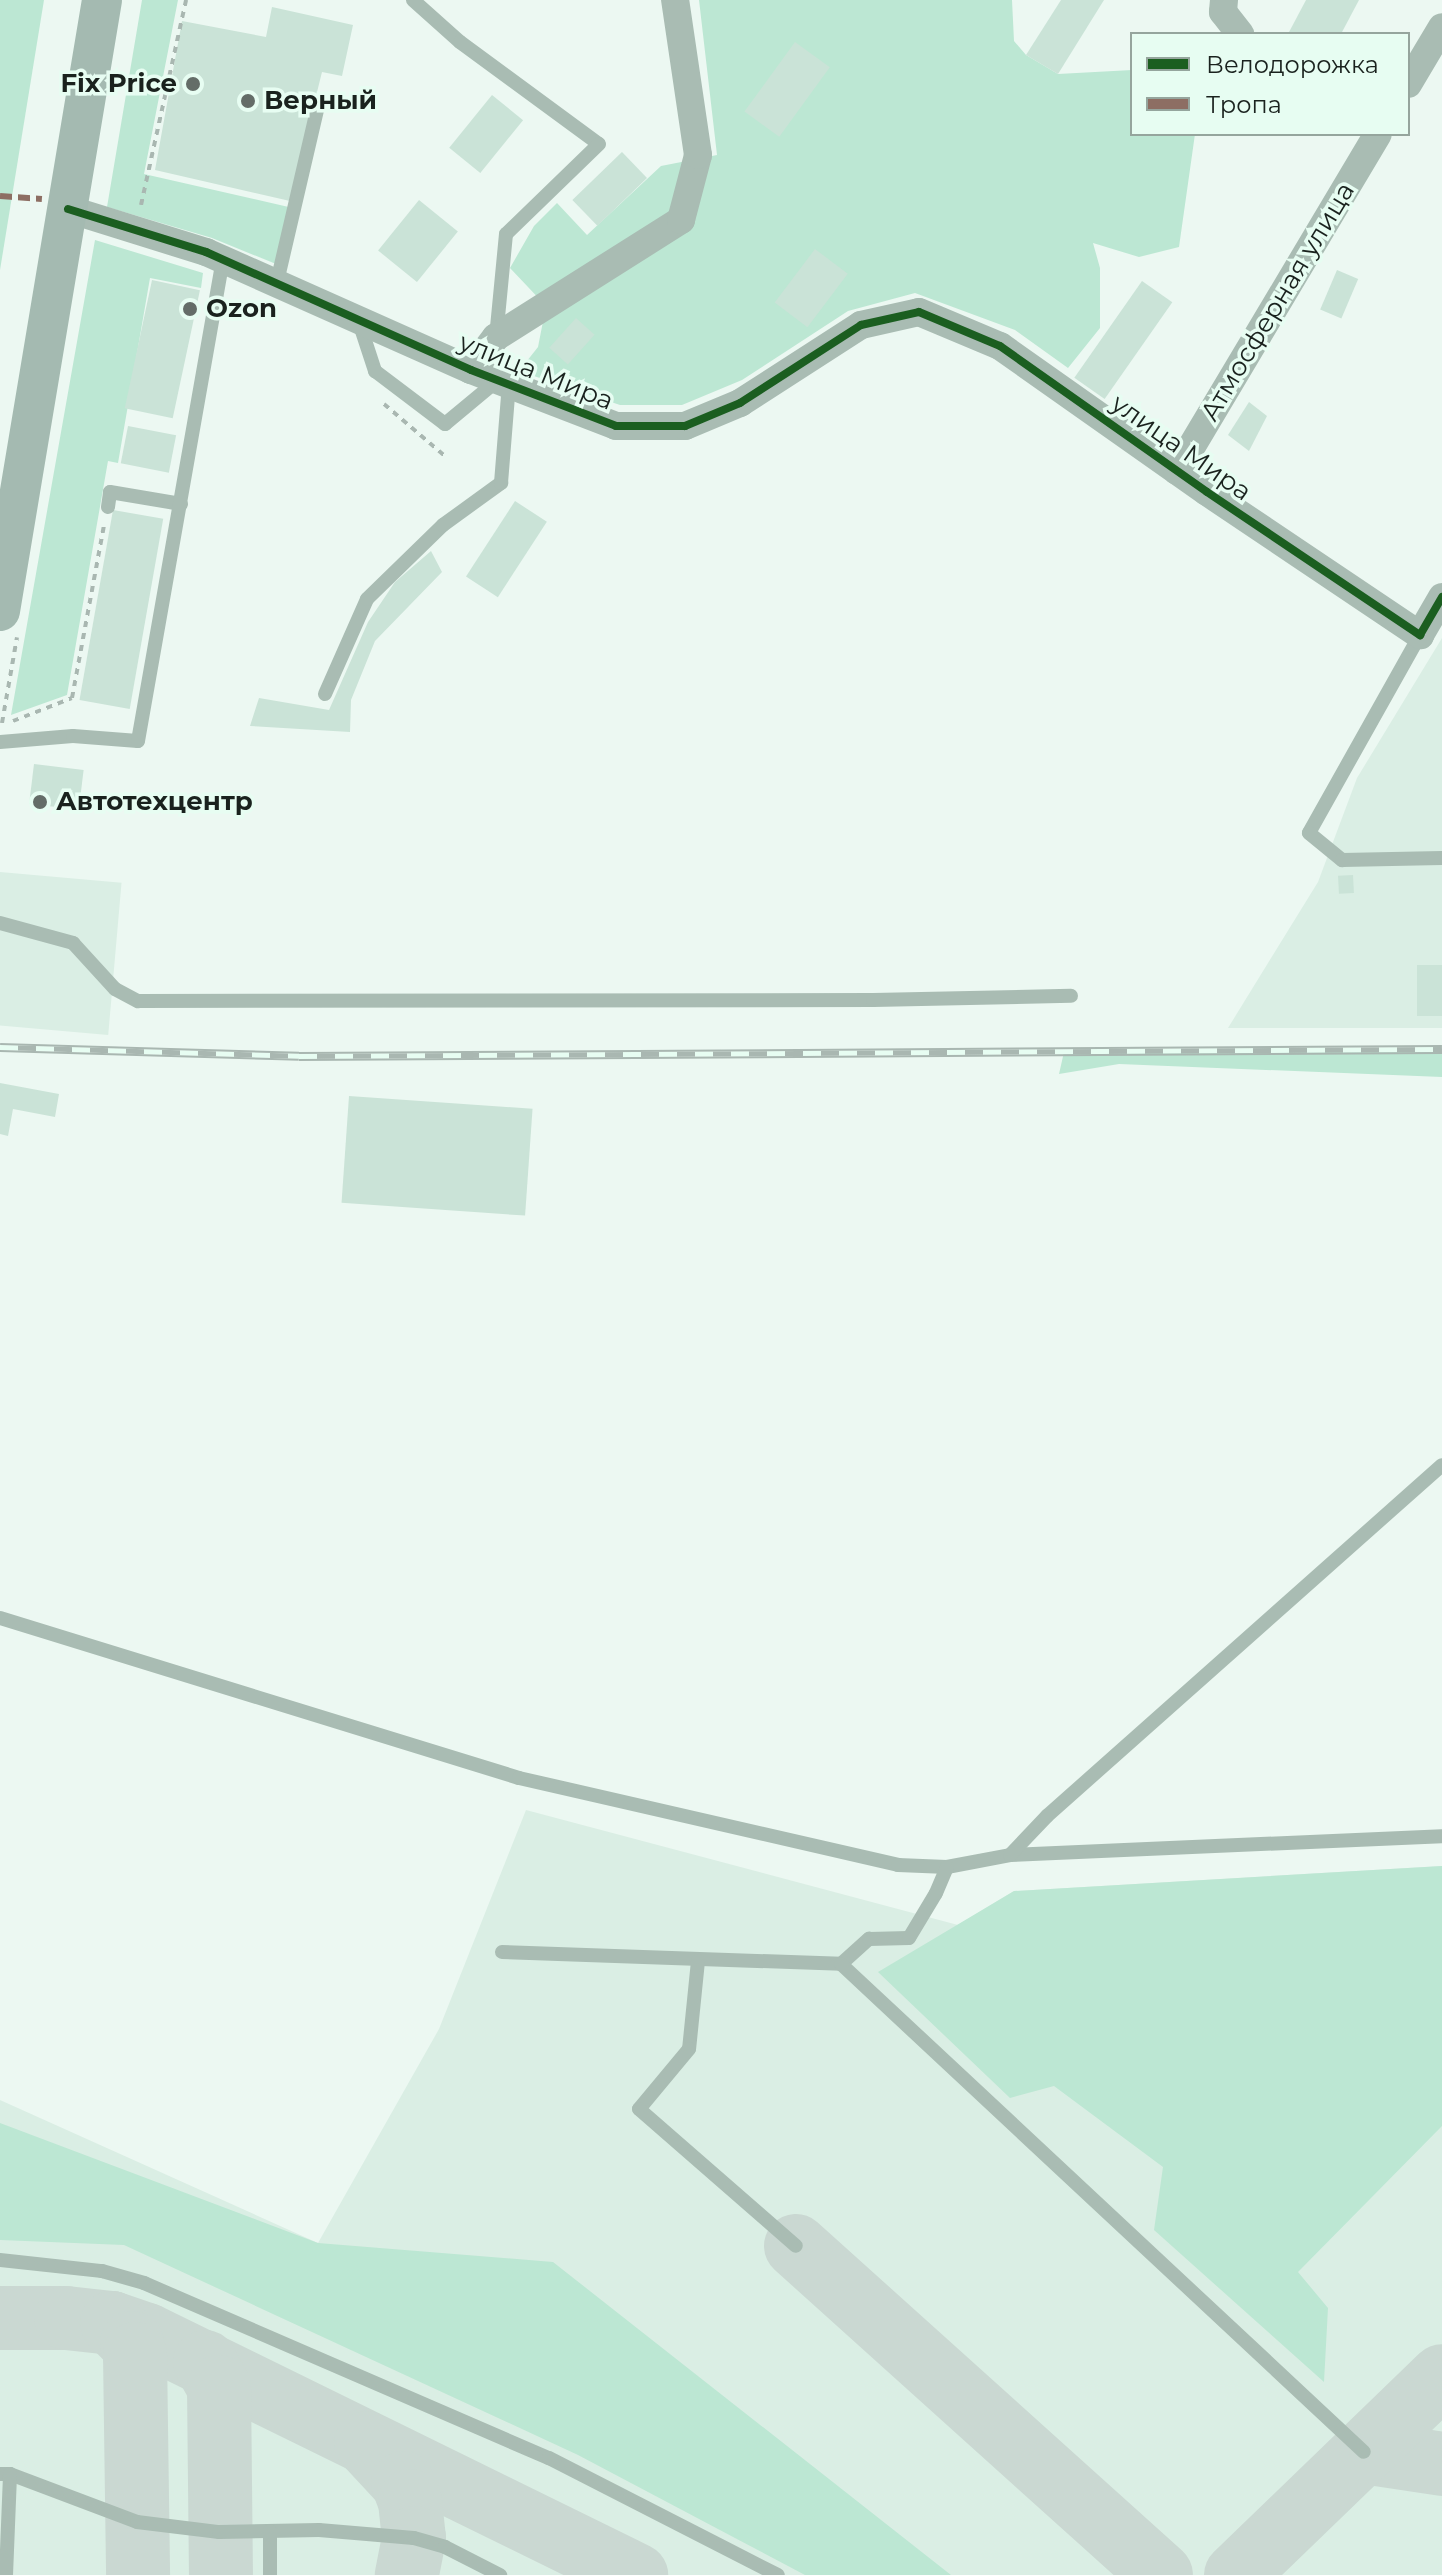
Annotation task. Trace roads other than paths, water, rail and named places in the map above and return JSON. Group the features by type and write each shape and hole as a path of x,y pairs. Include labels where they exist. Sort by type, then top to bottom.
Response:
{"main road":[{"path":"0,611 102,0"}],"street":[{"path":"471,370 496,337 681,220 698,155 675,0"},
{"path":"1224,0 1223,12 1238,32"},
{"path":"1410,81 1442,27"},
{"name":"Атмосферная улица","path":"1177,471 1377,136"},
{"name":"улица Мира","path":"68,209 223,259 471,370 616,426 685,426 740,403 861,325 919,312 1000,346 1177,471 1420,635"},
{"path":"1420,635 1442,597"}],"lane":[{"path":"413,0 460,42 599,144 506,234 496,337"},
{"path":"277,282 319,101"},
{"path":"0,742 73,736 138,741 223,259"},
{"path":"357,318 375,371 445,424 504,382"},
{"path":"325,694 367,599 443,525 501,483 504,382"},
{"path":"108,507 110,492 181,504"},
{"path":"1420,635 1309,833 1342,860 1442,858"},
{"path":"0,923 73,943 115,989 138,1001 873,1000 1071,996"},
{"path":"1010,1855 1047,1816 1442,1465"},
{"path":"0,1618 519,1778 898,1865 947,1867 1010,1855 1442,1836"},
{"path":"841,1964 869,1939 909,1938 936,1893 947,1867"},
{"path":"502,1952 841,1964 1364,2452"},
{"path":"698,1961 689,2049 639,2109 796,2246"},
{"path":"0,2260 102,2271 144,2283 549,2458 778,2575"},
{"path":"6,2575 5,2474 137,2522 219,2532 319,2530 414,2538 445,2547 500,2575"},
{"path":"270,2531 270,2575"}],"railway":[{"path":"0,1047 299,1056 1442,1049"}],"place":[{"name":"Fix Price","path":"193,84"},
{"name":"Верный","path":"248,101"},
{"name":"Ozon","path":"190,309"},
{"name":"Автотехцентр","path":"40,802"}]}
